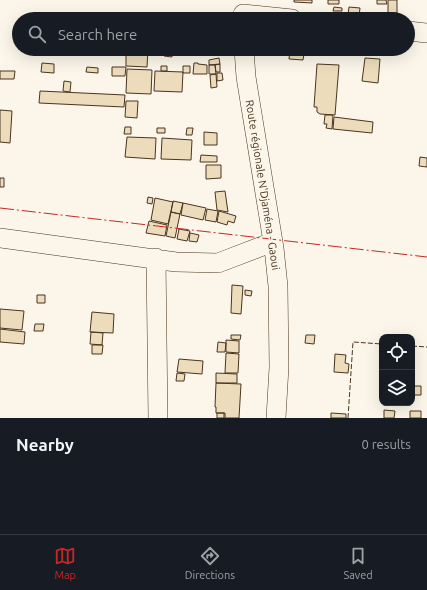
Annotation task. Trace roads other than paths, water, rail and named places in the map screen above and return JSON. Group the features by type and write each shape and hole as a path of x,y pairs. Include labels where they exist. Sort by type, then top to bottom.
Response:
{"street":[{"path":"415,31 427,32"},
{"name":"Route régionale N'Djaména - Gaoui","path":"244,56 246,77 274,245 278,286 279,367 276,418"},
{"path":"0,238 156,258 176,262 218,263 274,245"},
{"path":"156,258 158,418"}]}
